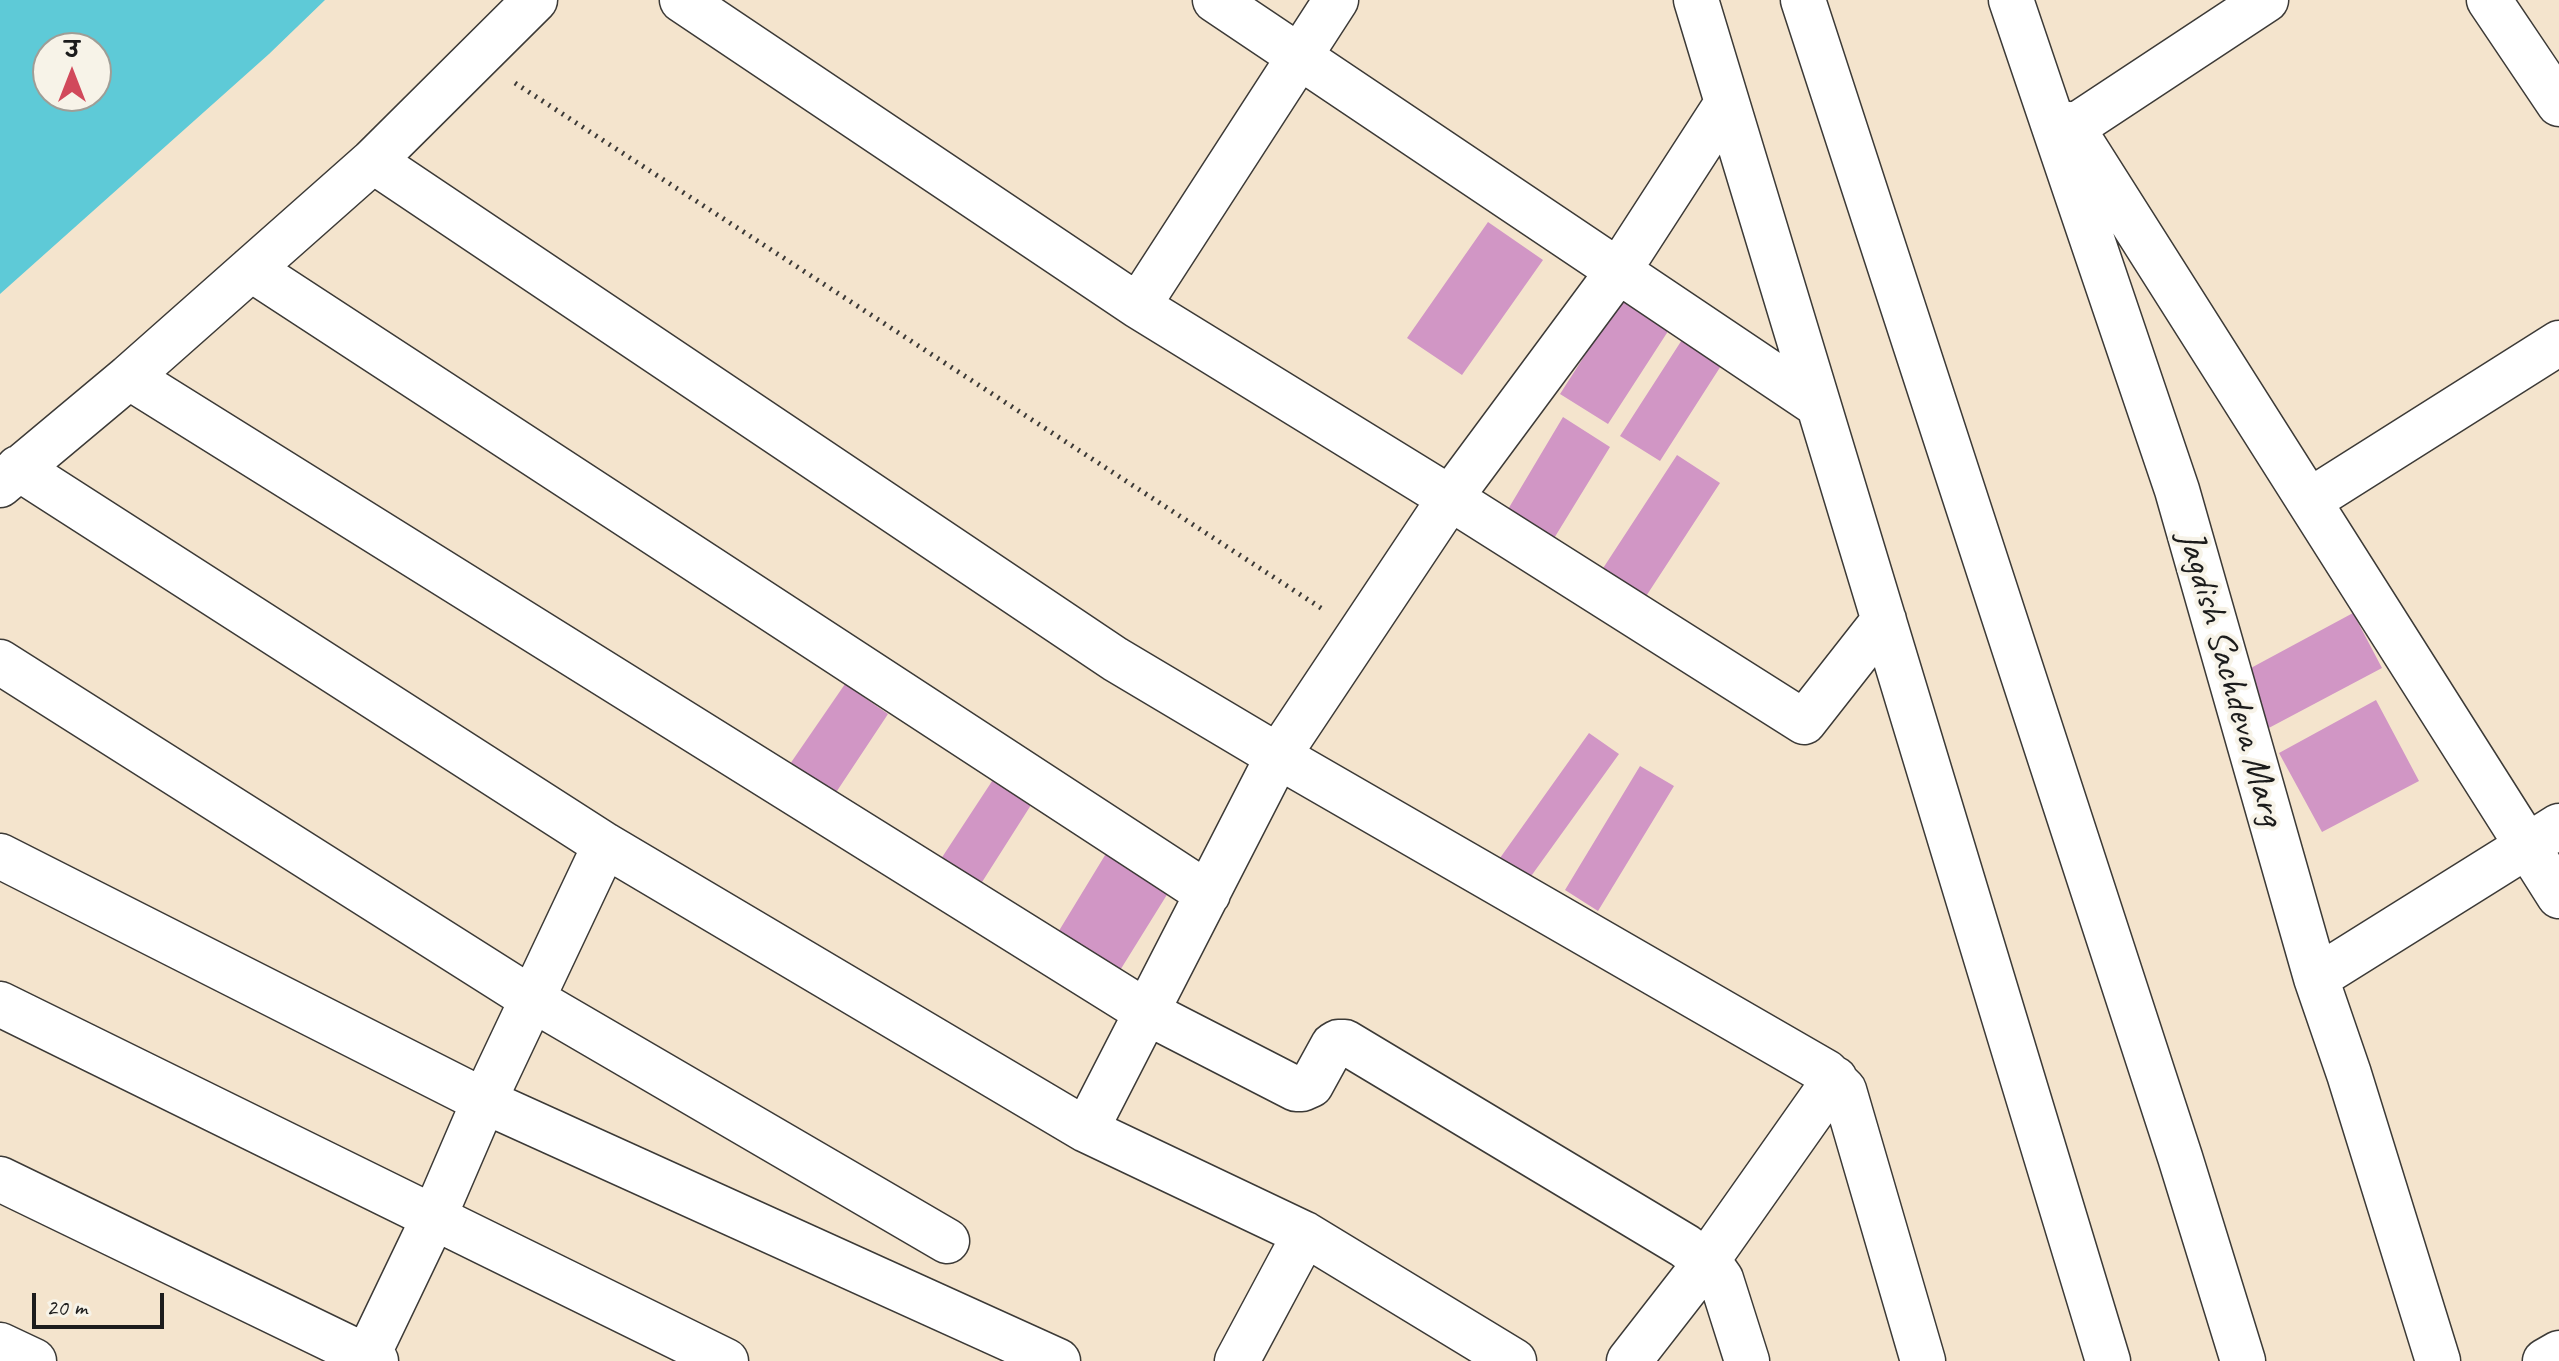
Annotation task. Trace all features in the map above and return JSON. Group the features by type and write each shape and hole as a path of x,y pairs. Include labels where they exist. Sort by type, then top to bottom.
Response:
{"street":[{"path":"535,0 373,161 129,377 9,477 605,845 1086,1130 1305,1234 1514,1361"},
{"path":"682,0 1138,306 1450,498 1804,722 1884,620"},
{"path":"1215,0 1818,405"},
{"path":"1138,306 1336,0"},
{"path":"1696,0 2108,1361"},
{"path":"1803,0 2180,1157 2243,1361"},
{"name":"Jagdish Sachdeva Marg","path":"2011,0 2177,490 2316,978 2438,1361"},
{"path":"2072,128 2266,0"},
{"path":"2489,0 2559,104"},
{"path":"2030,62 2309,501 2543,836 2559,896"},
{"path":"1086,1130 1278,756 1450,498 1619,270 1727,103"},
{"path":"373,161 1115,659 1835,1079 1844,1090 1923,1361"},
{"path":"251,269 1208,894"},
{"path":"2309,501 2559,343"},
{"path":"129,377 1148,1013 1296,1089 1311,1085 1333,1045 1345,1042 1685,1246 1721,1279 1747,1361"},
{"path":"0,662 532,999 947,1241"},
{"path":"2316,978 2543,836"},
{"path":"0,1179 369,1360 484,1101 605,845"},
{"path":"0,856 484,1101 1058,1361"},
{"path":"0,1004 726,1361"},
{"path":"1629,1361 1706,1262 1835,1079"},
{"path":"1237,1361 1305,1234"},
{"path":"0,1345 34,1361"},
{"path":"2545,1361 2559,1353"}],"path":[{"path":"477,58 1360,633"}],"water":[{"path":"0,0 325,0 269,54 0,294"}],"building":[{"path":"1488,222 1543,260 1462,375 1407,338"},
{"path":"1626,291 1674,322 1608,424 1560,394"},
{"path":"1687,332 1726,358 1660,461 1620,436"},
{"path":"1563,417 1610,447 1553,540 1507,511"},
{"path":"1677,455 1720,483 1639,607 1596,579"},
{"path":"2353,613 2382,668 2265,730 2236,676"},
{"path":"845,684 888,714 835,794 790,764"},
{"path":"2376,700 2419,781 2322,832 2279,753"},
{"path":"1589,733 1619,754 1529,879 1500,858"},
{"path":"1640,766 1674,786 1598,911 1565,890"},
{"path":"1000,769 1038,794 977,890 937,865"},
{"path":"1110,847 1173,885 1119,972 1057,934"}]}
